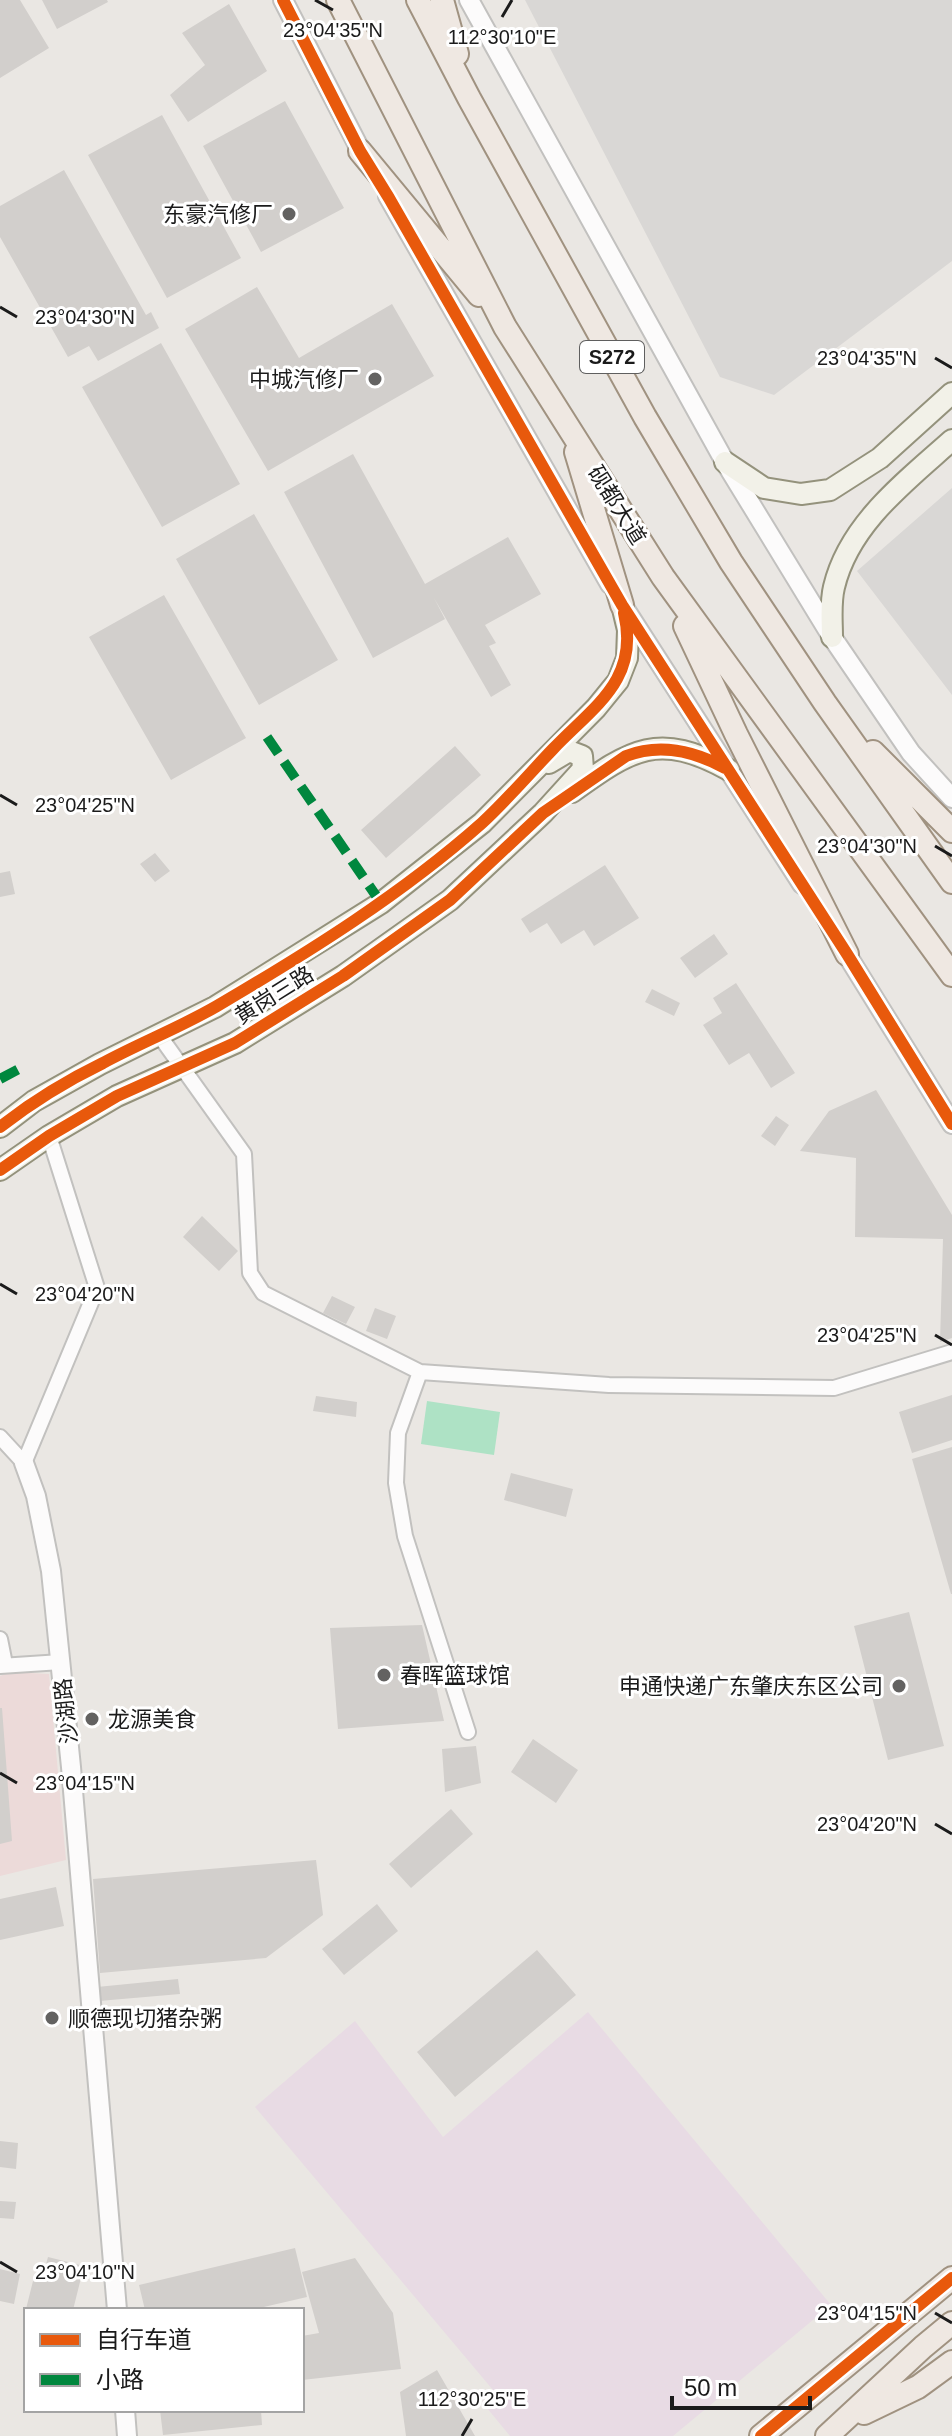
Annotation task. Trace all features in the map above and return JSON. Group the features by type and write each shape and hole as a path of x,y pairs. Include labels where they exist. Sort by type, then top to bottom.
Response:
{"main road":[{"name":"砚都大道","path":"338,0 505,327 663,577 952,975"},
{"name":"S272","path":"418,0 645,417 731,562 825,703 952,882"},
{"path":"442,0 469,98"},
{"path":"360,151 505,327"},
{"path":"725,462 764,488 801,494 830,490 864,471 952,393"},
{"path":"528,775 596,708 618,681 627,658 628,630 622,605 567,424"},
{"path":"832,637 832,591 843,556 858,533 900,487 952,440"},
{"path":"880,458 882,479 900,487"},
{"path":"663,577 736,734 847,954"},
{"path":"825,703 952,831"},
{"path":"543,813 606,768 641,750 686,752 707,758 729,770"},
{"path":"528,775 569,751 582,756 583,769 543,813"},
{"name":"黄岗三路","path":"0,1127 34,1101 215,1007 381,903 482,823 528,775"},
{"name":"黄岗三路","path":"0,1170 49,1136 117,1096 235,1043 343,976 450,900 543,813"},
{"path":"761,2436 952,2278"},
{"path":"836,2429 952,2323"},
{"path":"836,2429 918,2387 952,2362"}],"street":[{"path":"283,0 360,151 622,605 847,954 952,1124"},
{"path":"469,0 725,462 832,637 911,753 952,798"},
{"path":"159,1035 244,1154 250,1273 263,1293 420,1372 609,1385 834,1388 952,1352"},
{"path":"0,1437 24,1463 97,1288 49,1136"},
{"path":"420,1372 398,1433 396,1483 405,1536 468,1732"},
{"name":"沙湖路","path":"24,1463 36,1496 51,1571 61,1662 117,2308"},
{"path":"0,1639 3,1665 61,1662"},
{"path":"125,2412 127,2436"}],"shaded area":[{"path":"525,0 952,0 952,261 774,395 720,377"},
{"path":"952,488 952,695 857,571"},
{"path":"10,1672 49,1674 66,1860 0,1876 0,1676"},
{"path":"588,2012 831,2305 673,2436 510,2436 482,2402 493,2390 255,2107 355,2021 443,2137"}],"green space":[{"path":"427,1401 500,1412 494,1455 421,1444"}],"building":[{"path":"0,0 20,0 49,48 0,78"},
{"path":"42,0 107,0 108,2 57,29"},
{"path":"229,4 267,71 188,122 170,95 205,65 182,33"},
{"path":"285,101 344,208 261,252 203,146"},
{"path":"162,115 241,258 167,298 88,155"},
{"path":"64,170 146,315 151,312 159,328 98,361 89,346 68,357 0,237 0,206"},
{"path":"257,287 299,358 392,304 434,376 268,471 185,329"},
{"path":"161,343 240,484 162,527 82,387"},
{"path":"353,454 425,584 508,537 541,594 485,625 496,643 489,646 511,685 491,697 434,598 445,619 373,658 284,492"},
{"path":"254,514 338,660 259,705 176,559"},
{"path":"164,595 246,738 171,780 89,637"},
{"path":"455,746 481,775 386,858 361,830"},
{"path":"155,853 170,871 155,882 140,864"},
{"path":"605,865 639,918 594,946 584,930 561,944 547,923 530,933 521,919"},
{"path":"10,871 15,894 0,897 0,873"},
{"path":"714,934 728,954 695,978 680,958"},
{"path":"736,983 795,1073 771,1088 749,1053 729,1065 703,1025 722,1013 713,998"},
{"path":"652,989 680,1003 674,1016 645,1002"},
{"path":"876,1090 952,1215 952,1338 940,1342 943,1239 855,1237 856,1158 800,1151 829,1111"},
{"path":"776,1116 789,1125 775,1146 761,1136"},
{"path":"202,1216 238,1251 219,1271 183,1237"},
{"path":"332,1296 355,1307 346,1324 323,1313"},
{"path":"375,1308 396,1316 387,1339 366,1331"},
{"path":"952,1395 952,1440 912,1453 899,1412"},
{"path":"316,1396 357,1402 356,1417 313,1411"},
{"path":"952,1447 952,1594 951,1594 912,1459"},
{"path":"511,1473 573,1489 566,1517 504,1500"},
{"name":"申通快递广东肇庆东区公司","path":"909,1612 944,1746 888,1760 854,1626"},
{"name":"春晖篮球馆","path":"422,1625 444,1721 338,1729 330,1628"},
{"path":"0,1708 12,1841 0,1844"},
{"path":"533,1739 578,1770 556,1803 511,1772"},
{"path":"476,1746 481,1783 445,1792 442,1749"},
{"path":"451,1809 473,1834 411,1888 389,1864"},
{"path":"316,1860 323,1915 266,1958 100,1973 93,1879"},
{"path":"56,1887 64,1926 0,1940 0,1899"},
{"path":"377,1904 398,1931 344,1975 322,1949"},
{"path":"537,1950 576,1995 455,2097 417,2052"},
{"path":"178,1979 180,1994 99,2001 97,1987"},
{"path":"0,2141 18,2143 16,2169 0,2167"},
{"path":"0,2201 16,2202 14,2219 0,2218"},
{"path":"295,2248 307,2297 260,2308 145,2308 139,2285"},
{"path":"48,2257 84,2266 74,2308 26,2308 34,2277 42,2279"},
{"path":"355,2258 393,2313 401,2369 304,2380 304,2336 319,2333 302,2272"},
{"path":"0,2269 20,2274 14,2304 0,2301"},
{"path":"437,2370 475,2436 406,2436 400,2392"},
{"path":"160,2412 261,2412 262,2425 163,2435"}],"marked path":[{"path":"267,737 381,903"},
{"path":"0,1079 19,1069"}],"cycle path":[{"path":"283,0 360,151 622,605 847,954 952,1124"},
{"path":"0,1127 63,1085 203,1014 286,965 387,898 451,849 482,823 610,690 625,656 627,636 624,613"},
{"path":"0,1170 49,1136 117,1096 235,1043 343,976 450,900 543,813 626,756 651,750 677,751 725,768"},
{"path":"761,2436 952,2278"}],"place":[{"name":"东豪汽修厂","path":"289,214"},
{"name":"中城汽修厂","path":"375,379"},
{"name":"春晖篮球馆","path":"384,1675"},
{"name":"申通快递广东肇庆东区公司","path":"899,1686"},
{"name":"龙源美食","path":"92,1719"},
{"name":"顺德现切猪杂粥","path":"52,2018"}]}
